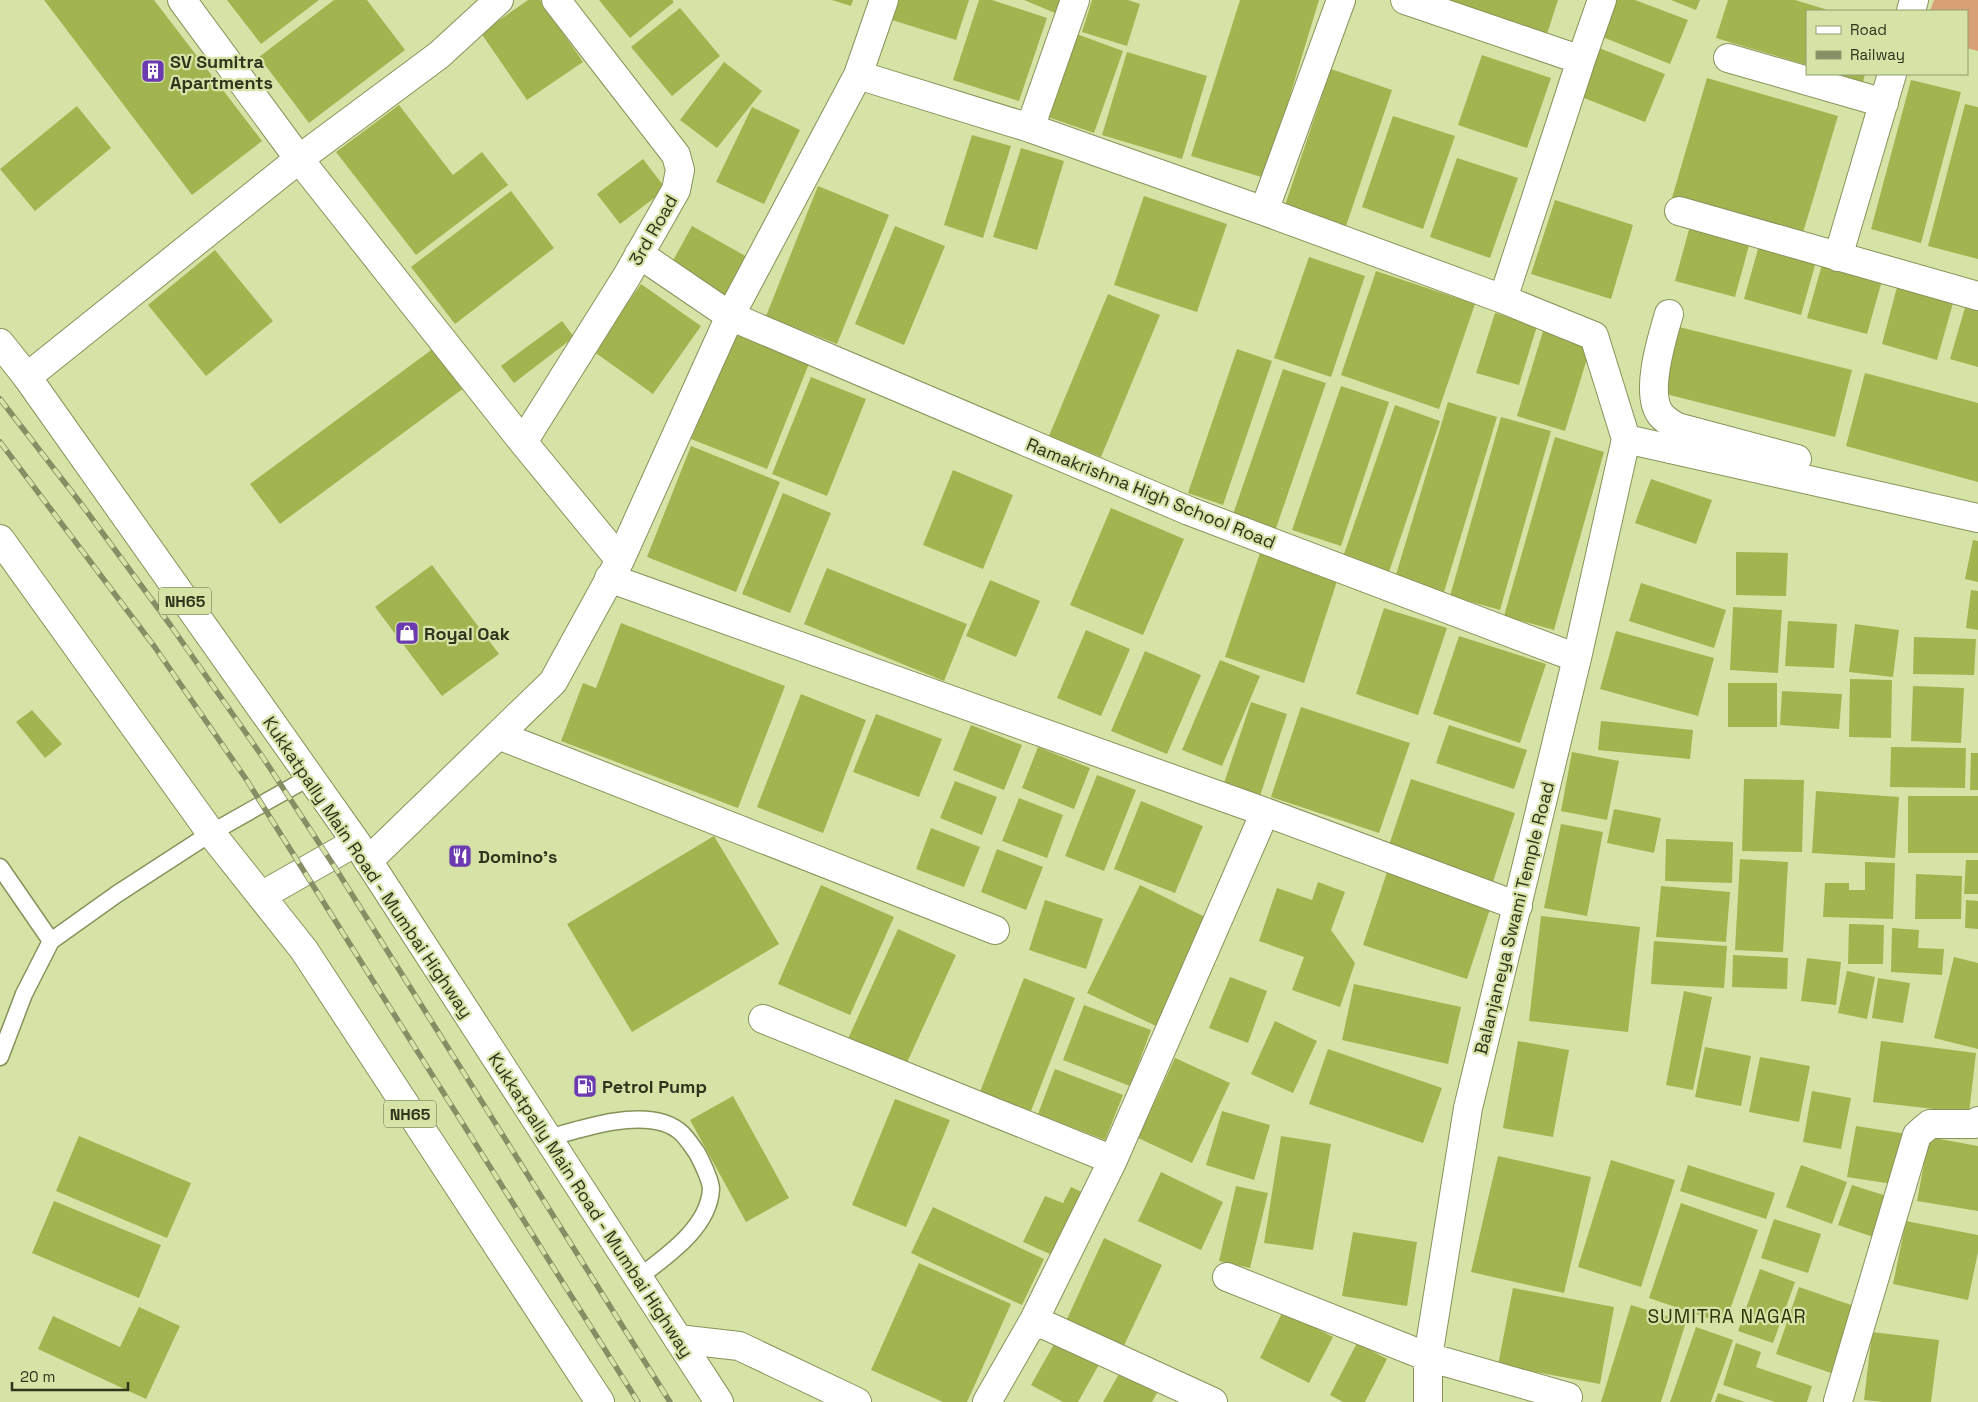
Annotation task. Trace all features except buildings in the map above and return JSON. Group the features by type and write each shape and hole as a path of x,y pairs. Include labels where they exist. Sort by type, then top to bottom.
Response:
{"main road":[{"path":"182,0 299,159 523,442 615,569 1518,906"},
{"path":"27,377 299,159 439,55 499,0"},
{"name":"3rd Road","path":"523,442 639,254 676,190 680,170 676,155 556,0"},
{"path":"261,896 362,852 498,735 553,682 615,569 730,316 858,75 884,0"},
{"path":"1030,128 1075,0"},
{"path":"1264,211 1341,0"},
{"path":"1405,0 1581,60"},
{"path":"1503,299 1602,0"},
{"path":"1728,58 1884,103"},
{"path":"858,75 1030,128 1264,211 1503,299 1594,336 1626,439 1978,518"},
{"path":"1838,257 1892,75"},
{"path":"1679,211 1978,296"},
{"name":"Ramakrishna High School Road","path":"639,254 730,316 1189,511 1577,658"},
{"path":"1669,314 1658,349 1653,393 1661,415 1677,427 1978,504"},
{"name":"Kukkatpally Main Road - Mumbai Highway","path":"0,343 27,377 362,852 719,1402"},
{"name":"Balanjaneya Swami Temple Road","path":"1428,1402 1428,1357 1468,1108 1577,658 1626,439"},
{"name":"NH65","path":"0,539 211,833 304,950 600,1402"},
{"path":"498,735 995,930"},
{"path":"987,1402 1034,1320 1113,1160 1265,812"},
{"path":"763,1019 1113,1160"},
{"path":"1839,1402 1917,1135 1930,1124 1974,1124 1978,1121"},
{"path":"1226,1277 1428,1357 1568,1397"},
{"path":"1034,1320 1213,1402"},
{"path":"678,1339 740,1346 857,1402"}],"lane":[{"path":"0,1057 24,994 51,941 117,894 211,833 310,777"},
{"path":"0,867 51,941"},
{"path":"548,1138 598,1124 630,1120 663,1123 682,1132 701,1159 711,1187 705,1212 681,1245 638,1278"}],"shaded area":[{"path":"1934,0 1978,0 1978,51 1968,48 1968,10 1930,10"}],"railway":[{"path":"0,399 82,505 171,626 264,759 336,869 670,1402"},
{"path":"0,442 154,646 246,779 638,1402"}],"place":[{"name":"SV Sumitra Apartments","path":"153,71"},
{"name":"Royal Oak","path":"407,633"},
{"name":"Domino's","path":"460,856"},
{"name":"Petrol Pump","path":"585,1086"}],"district":[{"name":"SUMITRA NAGAR","path":"1727,1316"}]}
